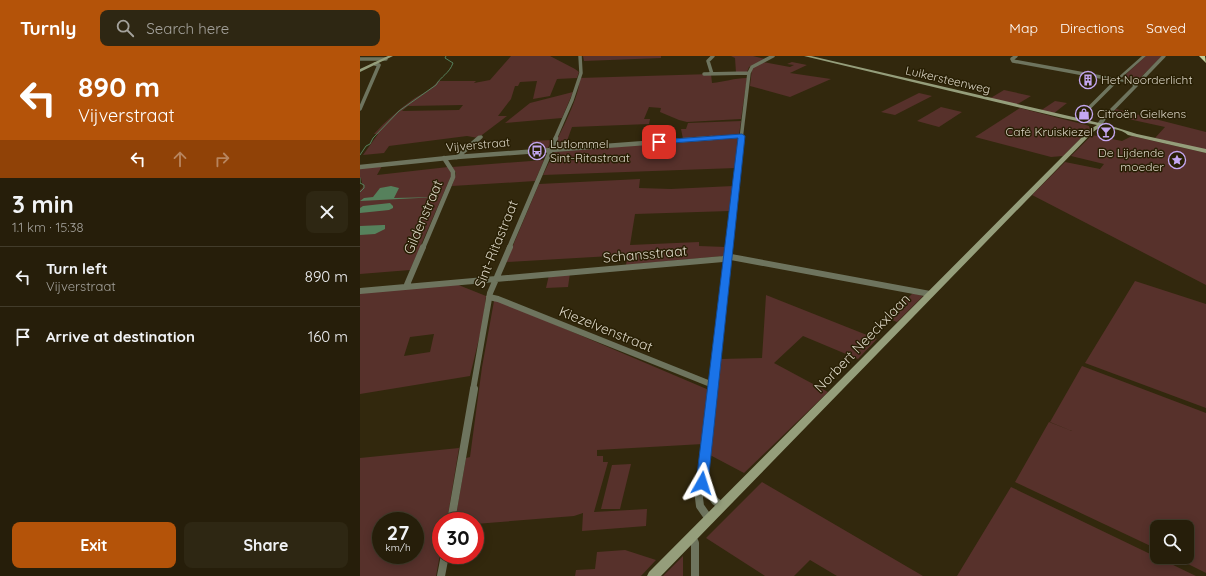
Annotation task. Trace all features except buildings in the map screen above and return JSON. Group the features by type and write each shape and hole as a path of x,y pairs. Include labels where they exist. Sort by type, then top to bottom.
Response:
{"highway":[{"path":"1202,56 1206,61"}],"main road":[{"path":"360,72 391,56"},
{"name":"Luikersteenweg","path":"806,56 1206,152"},
{"name":"Norbert Neeckxlaan","path":"653,576 1095,126"}],"street":[{"name":"Sint-Ritastraat","path":"453,512 489,297 572,100 580,75 580,56"},
{"path":"712,74 708,61 713,56"},
{"path":"709,519 700,508 698,502 702,483 749,73 752,66 773,56"},
{"path":"1015,56 1012,59 1017,62 1118,80 1133,86 1139,82 1164,56"},
{"path":"1090,107 1144,56"},
{"path":"360,59 381,57 386,59"},
{"path":"360,109 379,65 375,64"},
{"path":"704,74 749,73"},
{"name":"Norbert Neeckxlaan","path":"1095,126 1133,86"},
{"name":"Vijverstraat","path":"360,167 410,163 457,156 742,136"},
{"path":"457,156 481,138"},
{"name":"Gildenstraat","path":"406,287 453,177 453,172 444,158"},
{"name":"Schansstraat","path":"360,291 735,257 930,294"},
{"name":"Kiezelvenstraat","path":"489,297 498,299 713,385"},
{"path":"702,483 715,501 722,506"},
{"path":"692,536 695,543 695,576"},
{"path":"441,576 443,564"}],"shaded area":[{"path":"511,56 550,56 579,72 577,78 557,79 550,96 533,99 537,81 520,82 518,86 515,86 511,99 498,116 507,116 478,138 467,136 389,146 384,153 363,155 378,134 374,134 392,116 438,81 476,81 474,83 490,80","holes":["463,105 459,110 402,111 408,106"]},
{"path":"583,56 661,56 661,58 584,61"},
{"path":"731,56 753,56 765,59 749,67 747,72 736,73 735,58"},
{"path":"1146,56 1162,56 1136,82 1123,79 1125,75"},
{"path":"763,62 790,67 794,65 787,64 792,62 807,65 790,73 831,79 790,97 750,86 752,68"},
{"path":"711,74 712,83 747,78 741,119 687,122 660,112 661,108 649,107 644,119 650,119 649,124 572,127 568,138 567,148 553,148 574,102 579,84 579,78"},
{"path":"1004,90 1031,96 1016,105 989,99"},
{"path":"573,92 562,118 505,123 530,103"},
{"path":"919,93 932,96 895,115 881,112"},
{"path":"1055,101 1067,103 1053,114 1040,111"},
{"path":"941,107 962,112 939,127 917,121"},
{"path":"1020,108 1086,125 1089,126 1090,129 1063,156 1051,157 975,137"},
{"path":"1116,109 1206,132 1206,150 1155,138 1165,127 1110,115"},
{"path":"741,121 739,135 683,139 681,129 686,129 688,123"},
{"path":"1092,135 1122,141 1132,136 1206,153 1206,285 1032,195 1065,162 1100,169 1104,164 1071,156"},
{"path":"736,137 740,138 736,168 543,175 554,152"},
{"path":"553,140 547,149 530,150 532,141"},
{"path":"544,160 535,181 452,186 456,173 452,167"},
{"path":"382,166 377,175 448,167 452,174 410,270 360,274 360,190 363,187 360,178 360,168"},
{"path":"640,179 639,188 671,189 733,186 730,211 635,214 630,245 699,242 699,246 726,247 726,254 723,256 626,265 628,255 506,262 539,184"},
{"path":"391,186 399,188 394,198 438,197 360,201 364,198 373,197 380,188"},
{"path":"390,203 393,208 389,210 360,213 360,208 363,206"},
{"path":"385,225 385,229 375,234 360,235 360,226"},
{"path":"570,273 568,287 546,288 549,275"},
{"path":"1135,281 1206,304 1206,408 1085,363"},
{"path":"456,284 486,296 483,322 470,376 360,394 360,292","holes":["434,334 430,352 404,356 410,337"]},
{"path":"913,293 923,296 897,322 887,318"},
{"path":"766,295 877,339 858,359 803,336 774,363 828,392 744,473 710,455 720,359 762,358"},
{"path":"494,301 500,301 709,390 703,444 597,450 597,456 603,456 603,462 608,462 594,512 647,509 646,526 582,531 583,513 574,516 484,523 484,512 457,512 466,458 470,457 482,367"},
{"path":"1082,366 1206,413 1206,573 1188,564 1194,564 1194,520 1150,520 1150,546 1015,482 1049,422 1072,431 1050,422"},
{"path":"459,448 448,512 432,512 432,564 438,564 436,576 360,576 360,458"},
{"path":"631,464 620,509 601,509 612,465"},
{"path":"762,482 923,576 837,576 810,560 794,576 765,576 706,538"},
{"path":"1011,487 1150,554 1150,564 1171,564 1196,576 957,576"},
{"path":"625,550 656,560 641,576 575,576 576,570 595,569 597,552"},
{"path":"683,556 683,576 663,576"}],"waterway":[{"path":"360,155 366,146 370,144 373,138 399,111 436,85 453,63 445,58 446,56"},
{"path":"360,178 360,183 364,185 364,188 360,192"}],"place":[{"name":"Het Noorderlicht","path":"1088,80"},
{"name":"Citroën Gielkens","path":"1084,114"},
{"name":"Café Kruiskiezel","path":"1106,132"},
{"name":"Lutlommel Sint-Ritastraat","path":"537,151"},
{"name":"De Lijdende moeder","path":"1177,160"}],"route":[{"path":"659,142 742,136 702,483"}]}
